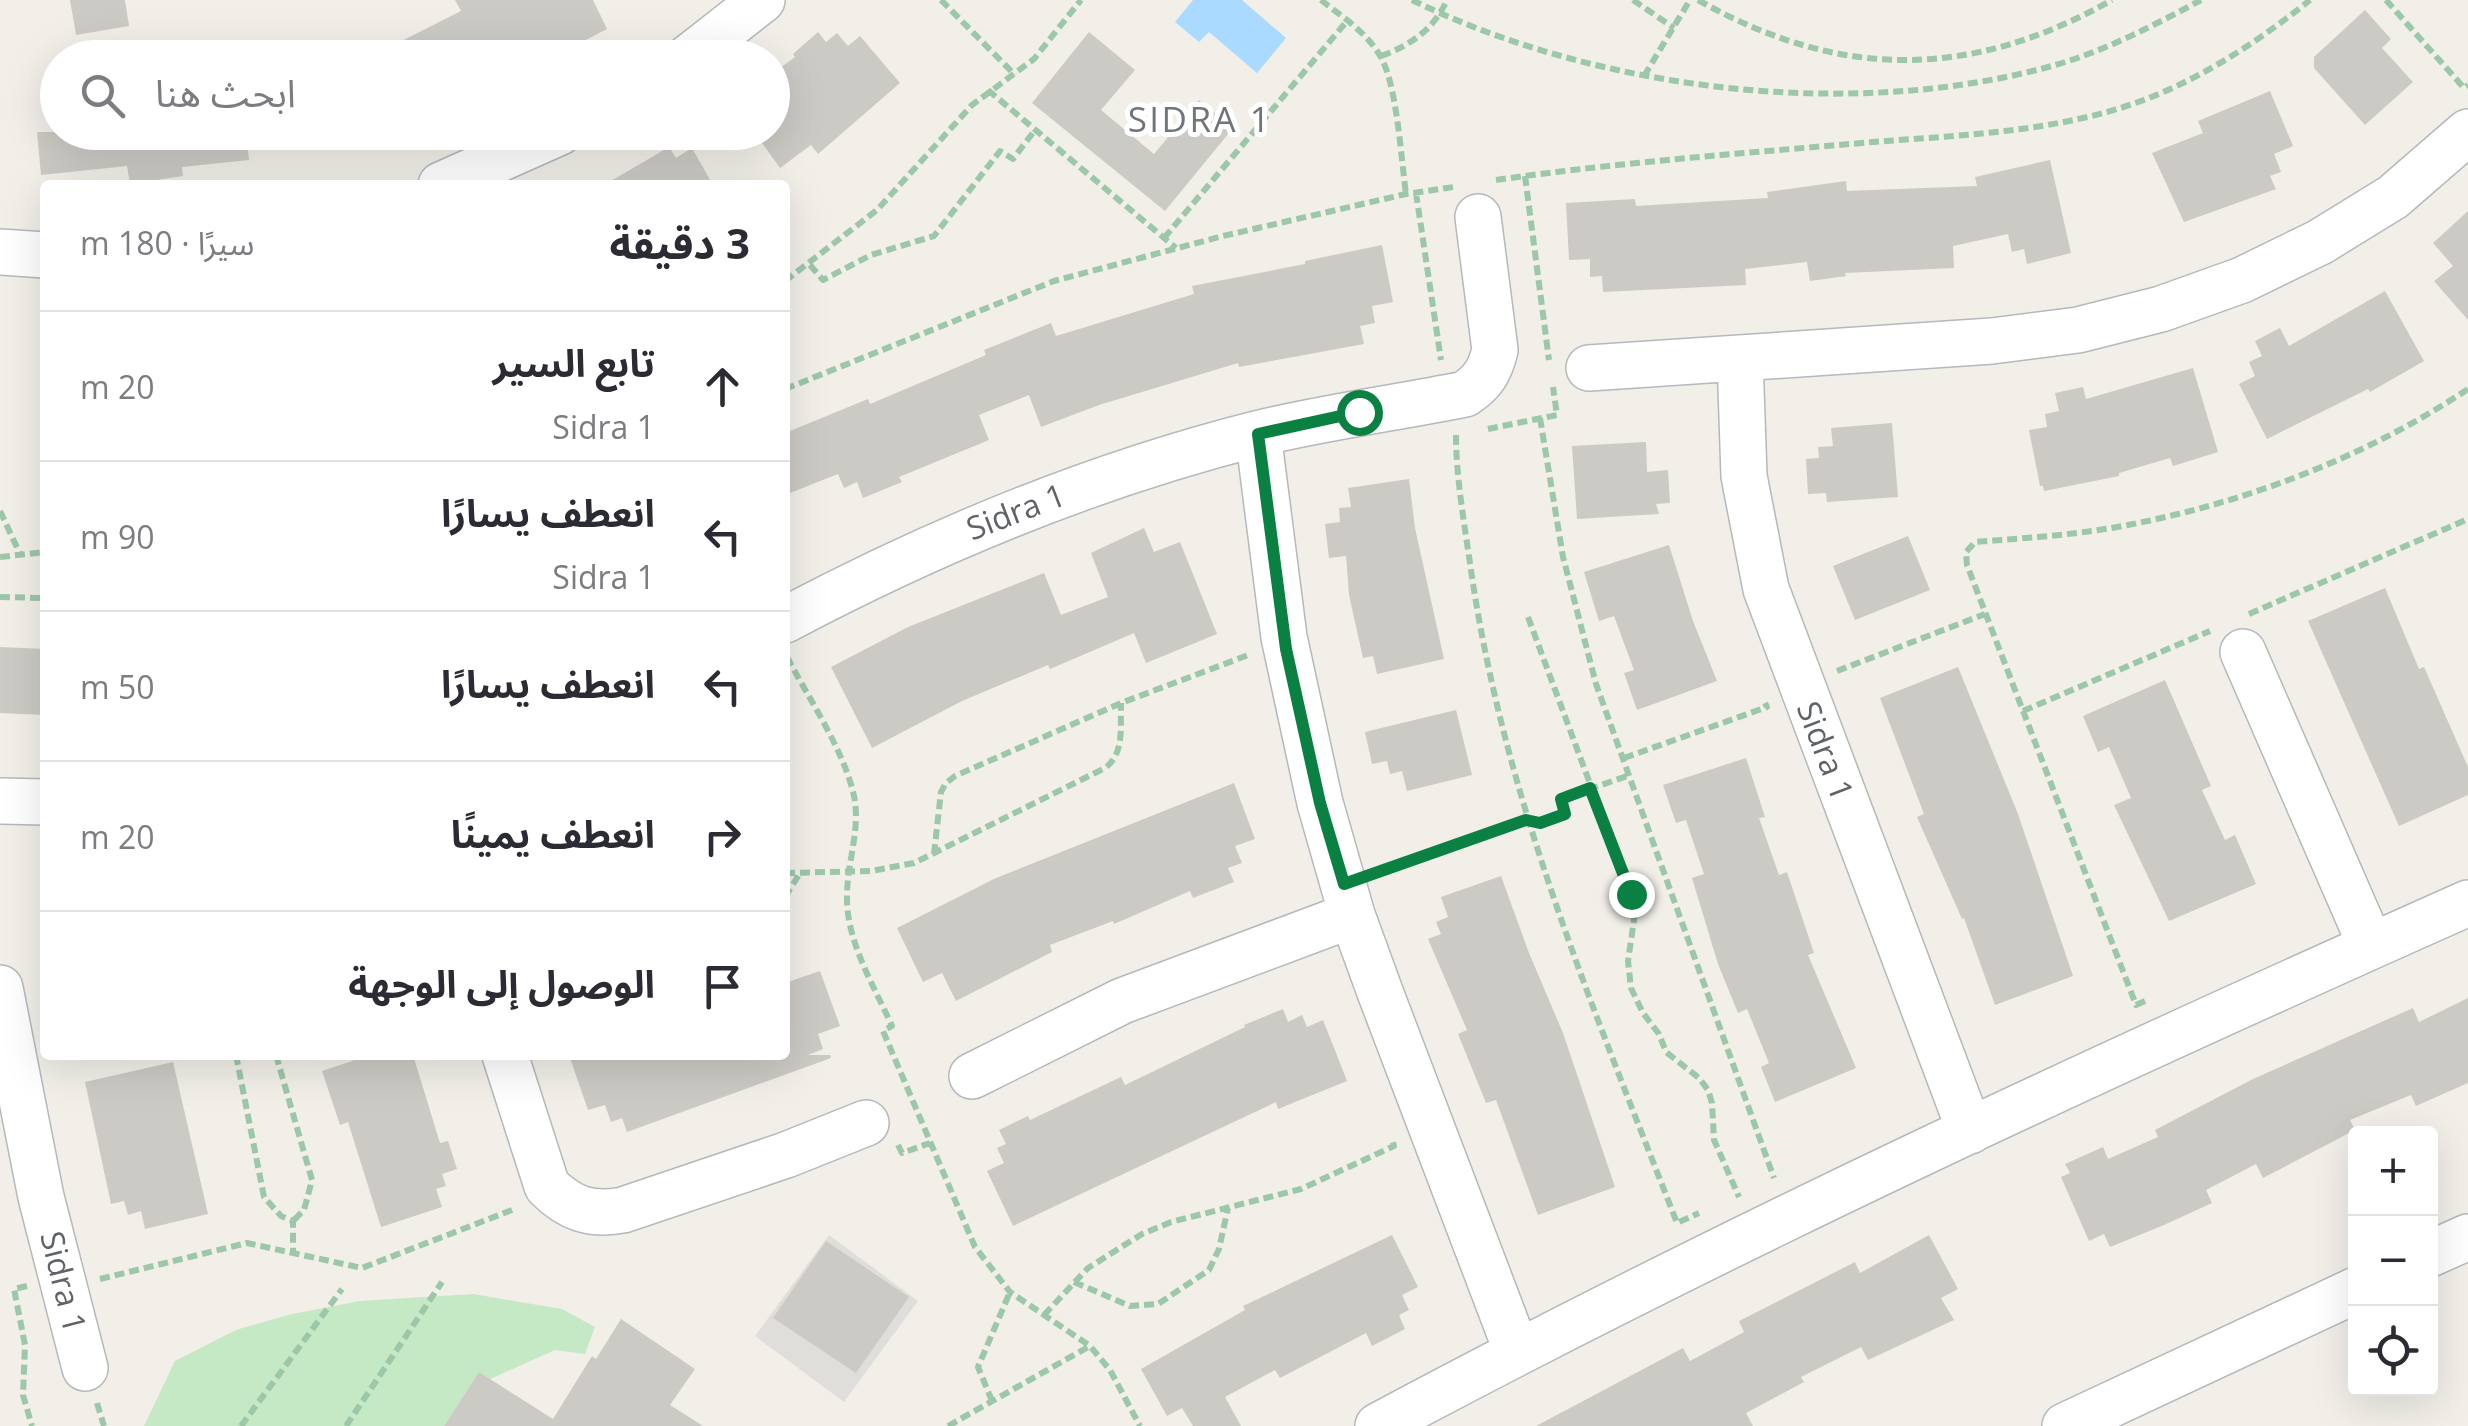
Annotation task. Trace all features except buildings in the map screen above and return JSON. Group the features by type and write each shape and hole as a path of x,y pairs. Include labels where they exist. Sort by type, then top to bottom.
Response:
{"street":[{"path":"711,40 762,0"},
{"path":"1589,368 1992,341 2078,330 2161,309 2242,280 2320,242 2393,197 2468,132"},
{"path":"452,180 520,150"},
{"name":"Sidra 1","path":"790,617 876,572 969,530 1080,487 1258,434 1465,394 1480,384 1490,368 1494,350 1478,194"},
{"path":"0,252 40,254"},
{"name":"Sidra 1","path":"1740,358 1744,476 1766,588 1970,1131"},
{"path":"1258,434 1286,649 1320,803 1348,899 1516,1352"},
{"path":"2244,652 2371,946"},
{"path":"0,800 40,802"},
{"path":"972,1076 1122,1001 1348,899"},
{"path":"1378,1426 1516,1352 1970,1131 2468,903"},
{"name":"Sidra 1","path":"0,988 20,1195 63,1282 86,1368"},
{"path":"507,1060 547,1186 562,1201 581,1211 602,1214 623,1210 754,1167 866,1123"},
{"path":"2438,1250 2468,1237"},
{"path":"2065,1426 2348,1294"}],"path":[{"path":"941,0 1015,74"},
{"path":"790,278 878,210 988,90 1034,59 1081,0"},
{"path":"1320,0 1364,35 1381,56 1388,75 1406,194"},
{"path":"1412,0 1476,30 1548,54 1644,76 1828,93 1943,87 2050,67 2145,30 2201,0"},
{"path":"1381,56 1414,40 1441,14 1448,0"},
{"path":"1634,0 1674,28"},
{"path":"1644,76 1690,0"},
{"path":"1698,0 1745,26 1808,48 1875,60 1942,59 2008,47 2074,22 2112,0"},
{"path":"790,387 1054,281 1406,194 1478,194 1525,176 1628,163 1998,132 2096,113 2140,101 2209,68 2272,31 2310,0"},
{"path":"2386,0 2464,88 2468,84"},
{"path":"1164,238 1347,21"},
{"path":"988,90 1176,248"},
{"path":"810,264 823,280 871,255 934,236 1000,151 1012,159 1035,130"},
{"path":"1525,176 1557,415 1456,435 1474,591 1488,668 1526,820 1570,950 1677,1223 1707,1208"},
{"path":"1416,193 1446,398"},
{"path":"2175,1035 2156,997 2136,1004 1966,565 1966,552 1975,542 2128,525 2264,490 2346,456 2468,389"},
{"path":"1540,418 1579,627 1776,1177 1763,1182"},
{"path":"0,511 20,556"},
{"path":"0,556 40,553"},
{"path":"0,598 40,598"},
{"path":"1528,617 1635,913 1628,960 1631,988 1666,1052 1708,1090 1714,1140 1756,1235"},
{"path":"934,854 946,783 1121,703 1263,650 1286,649"},
{"path":"790,662 848,776 855,800 848,918 892,1026 883,1032 975,1247 1010,1292 1090,1346 1110,1370 1140,1426"},
{"path":"790,874 893,868 934,854 1114,761 1120,749 1121,703"},
{"path":"1348,899 1526,820 1540,823 1565,814 1561,799 1630,775"},
{"path":"790,889 800,873"},
{"path":"237,1060 264,1197 281,1216 293,1221"},
{"path":"277,1060 312,1180 304,1210 293,1221 293,1252"},
{"path":"1044,1315 1074,1282 1114,1249 1172,1222 1301,1189 1348,1170 1394,1146 1387,1125 1424,1109"},
{"path":"1722,1202 1750,1188"},
{"path":"1074,1282 1130,1306 1158,1304 1210,1270 1228,1208"},
{"path":"32,1426 23,1395 25,1345 14,1289 248,1243 362,1268 512,1210"},
{"path":"346,1426 442,1282"},
{"path":"241,1426 342,1289"},
{"path":"992,1401 978,1367 1010,1292"},
{"path":"948,1426 1090,1346"}],"shaded area":[{"path":"829,1235 918,1301 844,1402 755,1336"}],"green space":[{"path":"473,1294 562,1309 595,1327 585,1354 555,1350 490,1379 479,1372 444,1426 144,1426 175,1361 236,1330 360,1301"}],"water":[{"path":"1193,0 1242,0 1286,38 1257,73 1209,32 1199,42 1175,22"}],"district":[{"name":"SIDRA 1","path":"1200,120"}],"route":[{"path":"1359,412 1258,434 1286,649 1320,803 1344,884 1526,820 1540,823 1565,814 1561,799 1590,788 1631,894"}]}
